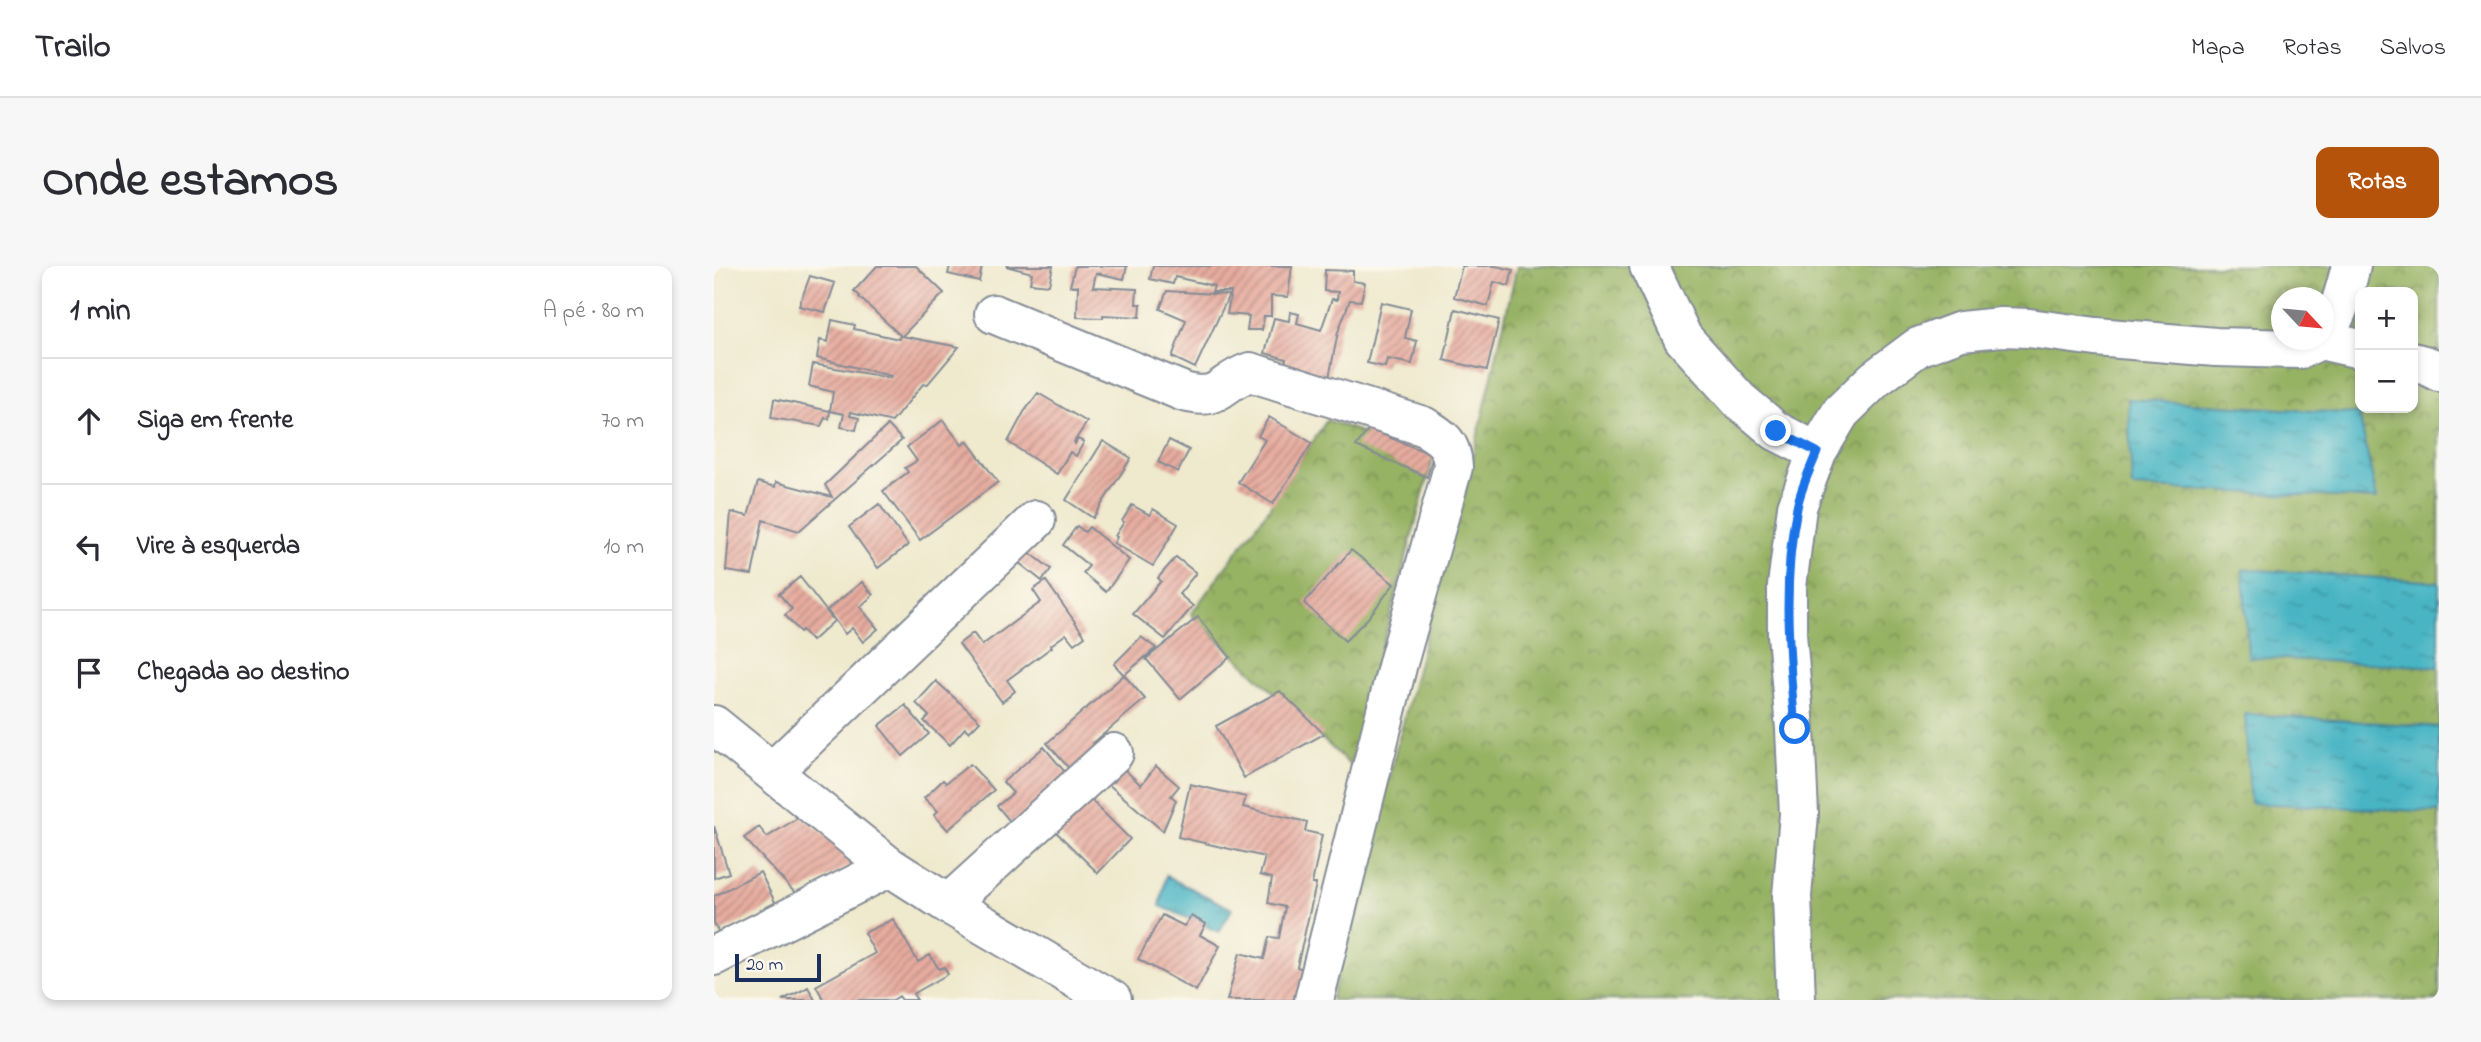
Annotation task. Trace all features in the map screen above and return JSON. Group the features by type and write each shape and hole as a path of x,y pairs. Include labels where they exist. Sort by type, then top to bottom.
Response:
{"street":[{"path":"1649,266 1683,338 1738,400 1776,431 1817,452"},
{"path":"2334,319 2341,304 2351,266"},
{"path":"994,314 1184,392 1203,397 1217,392 1237,376 1250,372 1423,426 1442,438 1453,453 1453,467 1398,663 1314,1000"},
{"path":"1796,1000 1792,896 1799,814 1787,634 1787,586 1797,506 1817,452 1841,412 1875,379 1918,347 1961,331 2011,327 2096,337 2271,348"},
{"path":"2334,343 2355,348"},
{"path":"2418,363 2439,372"},
{"path":"772,772 1036,520"},
{"path":"714,725 890,867 1112,1000"},
{"path":"948,904 1114,753"},
{"path":"714,956 890,867"}],"green space":[{"path":"1517,266 2439,266 2439,1000 1331,1000 1482,419"},
{"path":"1327,420 1433,458 1350,765 1191,614 1267,511"}],"water":[{"path":"2128,399 2359,414 2377,499 2132,487"},
{"path":"2243,569 2439,582 2439,667 2248,657"},
{"path":"2245,714 2439,727 2439,812 2250,803"},
{"path":"1166,876 1232,909 1219,932 1160,906"}],"building":[{"path":"877,266 916,266 944,293 902,336 959,347 927,385 923,384 892,422 851,412 850,416 859,418 856,430 841,427 844,414 830,411 833,392 809,386 813,364 890,378 891,376 817,358 820,340 828,342 832,320 855,325 854,329 899,339 900,335 854,291"},
{"path":"950,266 982,266 979,281 948,274"},
{"path":"1006,266 1053,266 1049,285 1030,283 1032,273"},
{"path":"1075,266 1127,266 1124,279 1096,273 1093,287 1137,289 1136,304 1141,304 1140,317 1077,317 1078,286 1070,286"},
{"path":"1153,266 1292,266 1288,297 1271,296 1271,316 1264,316 1262,330 1247,330 1249,316 1227,314 1231,292 1212,292 1214,286 1175,277 1173,284 1150,279"},
{"path":"1462,266 1496,266 1513,270 1509,286 1494,282 1488,306 1454,297"},
{"path":"1325,270 1353,271 1353,281 1365,283 1361,301 1350,300 1338,332 1329,378 1285,366 1286,359 1265,353 1274,318 1289,321 1290,312 1299,314 1297,323 1321,330 1332,299 1337,300 1338,292 1324,291"},
{"path":"810,276 835,283 825,312 799,306"},
{"path":"1167,291 1229,295 1195,368 1172,357 1186,320 1160,309"},
{"path":"1381,302 1411,309 1405,338 1417,341 1412,364 1387,359 1385,367 1367,363"},
{"path":"1455,309 1499,320 1487,370 1444,360"},
{"path":"1038,393 1087,422 1074,442 1075,444 1078,439 1084,442 1076,456 1070,452 1057,474 1008,442"},
{"path":"774,399 830,411 829,419 825,418 821,426 771,418"},
{"path":"1269,417 1312,443 1273,504 1238,482 1265,440 1258,436"},
{"path":"943,420 962,445 967,441 998,482 920,540 883,491 908,472 905,468 917,461 907,447"},
{"path":"888,425 902,440 799,531 763,520 752,575 726,571 731,512 748,516 758,482 775,487 776,482 832,497 825,485"},
{"path":"1369,429 1433,455 1427,477 1356,446"},
{"path":"1169,440 1189,450 1178,472 1158,462"},
{"path":"1103,441 1131,458 1093,518 1066,500"},
{"path":"879,504 908,545 878,568 849,527"},
{"path":"1132,505 1150,515 1153,509 1178,524 1153,566 1114,543 1117,537 1115,536 1124,522 1122,521"},
{"path":"1077,526 1085,532 1089,527 1129,560 1106,592 1083,573 1089,566 1063,545"},
{"path":"1351,550 1394,584 1368,618 1345,641 1304,603"},
{"path":"1029,552 1051,569 1042,581 1018,562"},
{"path":"1176,557 1196,573 1179,594 1193,606 1165,639 1133,614 1161,581 1158,578"},
{"path":"800,577 834,621 812,641 785,615 792,609 779,594"},
{"path":"1046,581 1085,636 1074,644 1066,634 1051,645 1052,647 1007,680 1015,691 1002,702 959,644 973,633 982,645 1041,602 1033,590"},
{"path":"862,582 873,595 860,607 878,629 863,642 852,628 845,634 827,610"},
{"path":"1198,617 1230,657 1180,699 1146,659"},
{"path":"1141,637 1156,648 1124,675 1114,664"},
{"path":"1124,675 1145,699 1093,743 1106,758 1079,780 1047,743"},
{"path":"936,681 980,721 969,732 965,728 950,745 924,721 929,716 916,703"},
{"path":"1280,691 1324,734 1244,778 1216,726"},
{"path":"905,705 929,734 903,756 879,726"},
{"path":"1044,747 1075,784 1019,832 997,806 1013,793 1003,782"},
{"path":"970,764 994,790 948,830 934,815 938,811 924,798 943,780 946,783"},
{"path":"1156,766 1179,786 1171,796 1176,800 1163,831 1108,784 1112,780 1114,782 1124,769 1141,785"},
{"path":"1190,784 1246,797 1243,807 1307,822 1305,831 1322,835 1312,884 1316,884 1297,967 1310,971 1303,1000 1227,1000 1240,953 1264,959 1269,937 1279,938 1285,907 1268,903 1272,878 1260,875 1265,857 1178,837"},
{"path":"1087,796 1130,839 1098,873 1053,829"},
{"path":"801,816 843,849 851,863 850,866 796,894 744,838 759,827 767,837"},
{"path":"714,826 729,873 714,878"},
{"path":"760,872 776,904 719,933 714,923 714,896"},
{"path":"1162,915 1184,926 1191,916 1206,924 1200,935 1220,946 1196,991 1138,959"},
{"path":"893,919 918,962 930,955 939,969 944,967 948,974 913,994 917,1000 902,1000 899,996 893,1000 824,1000 816,986 875,953 864,933"},
{"path":"808,987 815,1000 782,1000 803,990"}],"route":[{"path":"1776,431 1817,452 1797,506 1787,586 1787,634 1795,729"}]}
